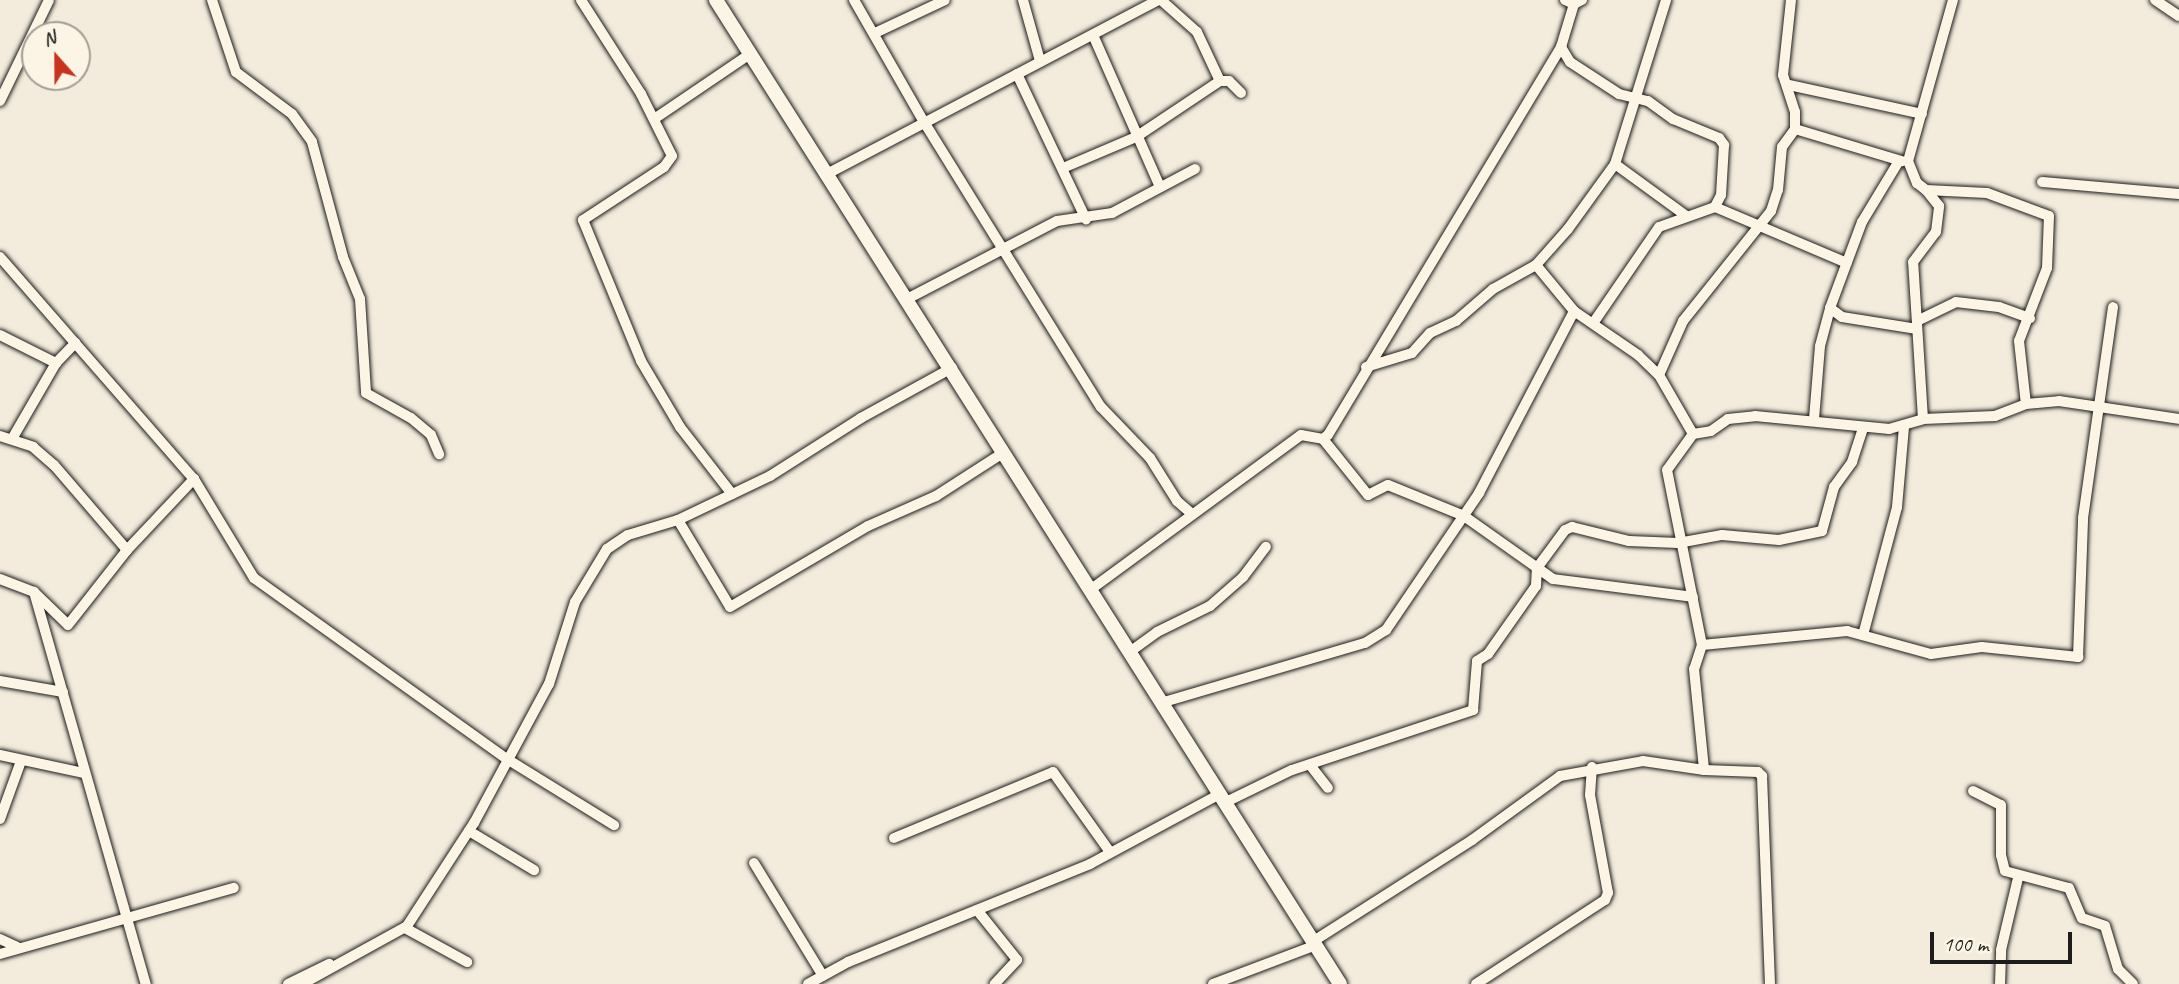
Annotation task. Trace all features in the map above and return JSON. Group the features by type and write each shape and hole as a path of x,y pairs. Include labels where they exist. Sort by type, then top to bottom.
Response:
{"main road":[{"path":"716,0 825,174 952,368 1090,590 1164,702 1339,984"}],"street":[{"path":"1,98 49,0"},
{"path":"212,0 236,72 292,114 312,142 343,257 360,299 366,393 411,418 430,435 439,454"},
{"path":"580,0 654,118 672,156 664,167 583,220 641,361 680,427 732,494"},
{"path":"854,0 924,122 1101,407 1150,458 1177,501 1192,514"},
{"path":"874,33 945,0"},
{"path":"1023,0 1040,61"},
{"path":"825,174 1093,36 1120,17 1160,0 1197,32 1220,80"},
{"path":"1366,367 1412,353 1430,332 1456,321 1493,289 1536,265 1615,164 1666,0"},
{"path":"1659,375 1683,321 1771,211 1779,190 1782,147 1795,129 1789,85 1783,75 1791,0"},
{"path":"1814,419 1820,346 1830,308 1862,222 1903,161 1922,114 1952,0"},
{"path":"2155,0 2179,16"},
{"path":"1323,439 1561,47 1574,1"},
{"path":"1093,36 1160,187"},
{"path":"1561,47 1570,62 1619,93 1719,138 1724,145 1724,172 1715,207"},
{"path":"654,118 750,54"},
{"path":"1017,74 1086,219"},
{"path":"1063,168 1136,137 1220,80 1229,80 1241,93"},
{"path":"1789,85 1922,114"},
{"path":"1795,129 1903,161 1917,183 1939,206 1936,232 1913,262 1923,419"},
{"path":"1615,164 1685,215"},
{"path":"907,299 1057,221 1086,219 1140,202 1160,187 1195,169"},
{"path":"2042,182 2179,194"},
{"path":"1926,190 1987,193 2049,216 2047,268 2020,341 2026,404"},
{"path":"1594,322 1659,227 1685,215 1715,207 1758,227 1796,238 1847,263"},
{"path":"0,257 194,479 261,584 507,760 614,825"},
{"path":"1536,265 1574,311 1594,322 1659,375 1693,434"},
{"path":"1830,308 1842,317 1917,325 1956,302 1999,307 2030,318"},
{"path":"1702,645 1773,635 1847,631 1931,653 1982,647 2078,657 2083,518 2099,404 2106,376 2113,307"},
{"path":"1164,702 1365,643 1399,614 1464,516 1574,311"},
{"path":"0,335 56,363"},
{"path":"12,439 56,363 75,343"},
{"path":"302,984 405,928 469,831 549,684 575,602 596,563 628,535 678,520 792,464 861,418 952,368"},
{"path":"1704,771 1694,669 1702,645 1693,597 1678,543 1667,470 1693,434 1711,432 1728,419 1814,419 1863,429 1904,427 1923,419 1995,416 2026,404 2099,404 2179,419"},
{"path":"1863,635 1897,507 1904,427"},
{"path":"808,984 1110,852 1223,798 1310,765 1473,710 1477,661 1488,654 1536,586 1537,568 1565,530 1572,527 1629,541 1678,543 1722,535 1779,540 1822,531 1834,487 1852,463 1863,429"},
{"path":"1090,590 1301,435 1323,439 1368,495 1388,485 1464,516 1537,568 1573,585 1693,597"},
{"path":"0,436 33,447 54,465 127,550"},
{"path":"678,520 730,607 868,526 936,496 1003,453"},
{"path":"0,579 34,592 68,625 127,550 194,479"},
{"path":"1131,651 1157,632 1210,606 1266,547"},
{"path":"34,592 83,773 145,984"},
{"path":"0,681 63,692"},
{"path":"0,755 83,773"},
{"path":"0,818 21,761"},
{"path":"1213,984 1314,943 1472,840 1560,776 1592,767 1643,761 1704,771 1758,772 1762,776 1770,984"},
{"path":"1310,765 1328,788"},
{"path":"1476,984 1605,900 1608,892 1591,795 1592,767"},
{"path":"894,838 1053,772 1110,852"},
{"path":"1973,791 2001,806 2003,868 2018,878 2068,888 2082,918 2105,926 2118,970 2133,984"},
{"path":"469,831 534,870"},
{"path":"754,863 823,976"},
{"path":"2000,984 2001,950 2018,878"},
{"path":"0,954 17,947 128,919 234,888"},
{"path":"977,910 1017,960 995,984"},
{"path":"405,928 467,962"},
{"path":"0,939 17,947"},
{"path":"288,984 302,973 356,954 302,984"}]}
